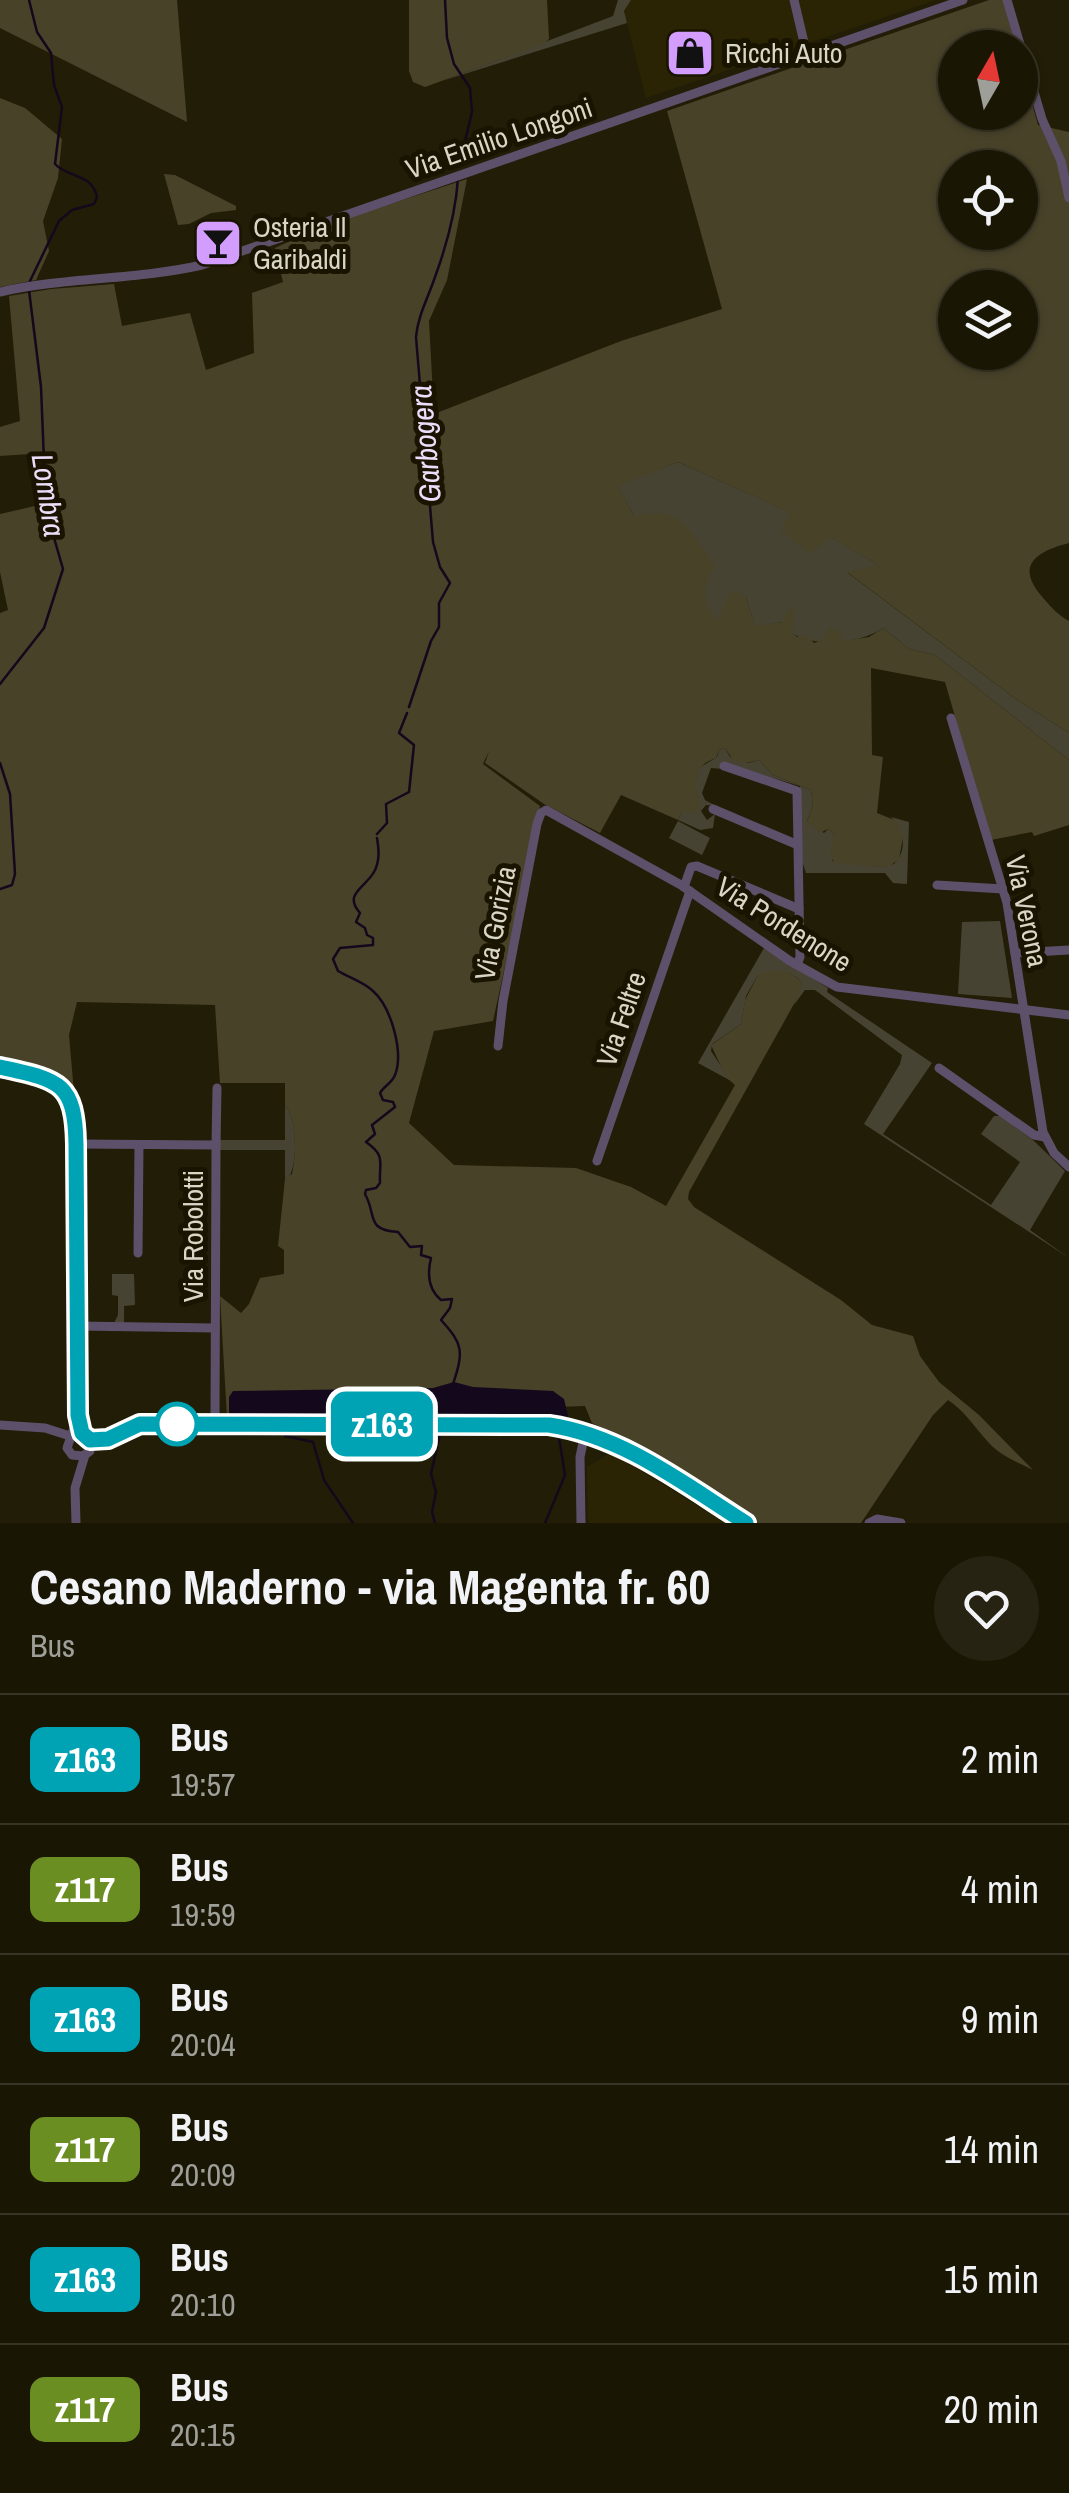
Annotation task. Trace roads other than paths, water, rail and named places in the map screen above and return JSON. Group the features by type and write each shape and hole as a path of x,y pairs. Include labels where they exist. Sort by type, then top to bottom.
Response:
{"street":[{"path":"794,0 808,55"},
{"name":"Via Emilio Longoni","path":"0,292 202,265 963,0"},
{"path":"1007,0 1042,119 1061,160 1069,198"},
{"name":"Via Verona","path":"951,718 1003,889 1045,1138 1069,1168"},
{"path":"724,766 795,789 800,958 797,965"},
{"path":"713,809 798,845"},
{"name":"Via Pordenone","path":"544,810 687,889 831,984 852,991 1069,1015"},
{"name":"Via Gorizia","path":"498,1046 502,1003 538,822 544,810"},
{"path":"687,889 691,868 696,866 799,909"},
{"path":"937,884 1003,889"},
{"name":"Via Feltre","path":"597,1161 687,889"},
{"path":"1015,954 1069,950"},
{"path":"0,1068 40,1077 61,1088 72,1102 76,1144 77,1326 72,1432 78,1472 76,1523"},
{"path":"940,1068 1034,1136 1045,1138"},
{"name":"Via Robolotti","path":"215,1424 216,1088"},
{"name":"Via Robolotti","path":"76,1144 216,1145"},
{"path":"138,1144 138,1253"},
{"name":"Via Robolotti","path":"77,1326 215,1328"},
{"path":"0,1426 108,1439 140,1424 549,1425 586,1433 630,1451 746,1523"},
{"path":"73,1456 118,1441 127,1430"},
{"path":"72,1432 87,1454"},
{"path":"581,1523 580,1457 586,1433"},
{"path":"78,1472 87,1454"},
{"path":"869,1523 876,1519 902,1523"}],"waterway":[{"name":"Lombra","path":"29,0 37,32 51,53 54,85 62,107 55,164 85,180 97,197 94,204 72,210 59,221 30,281"},
{"name":"Garbogera","path":"445,0 447,38 454,64 470,88 472,112 459,166"},
{"name":"Garbogera","path":"409,707 439,627 439,603 450,583 440,567 433,542 416,337 447,241 458,178"},
{"name":"Lombra","path":"0,684 44,628 63,569 46,510 41,387 29,290"},
{"name":"Garbogera","path":"377,834 387,823 386,804 409,792 414,745 399,733 407,713"},
{"name":"Lombra","path":"0,763 10,794 15,874 12,885 0,889"},
{"name":"Garbogera","path":"377,838 376,868 357,891 354,901 360,913 356,922 373,938 373,945 340,948 333,959 338,971 365,985 379,998 397,1043 395,1075 380,1093 383,1100 393,1102 395,1107 372,1125 375,1134 366,1142 379,1155 380,1183 365,1194 376,1225 398,1232 410,1247 422,1246 421,1255 431,1258 429,1275 433,1291 441,1300 452,1299 441,1320 454,1335 459,1349 453,1384"},
{"path":"283,1429 285,1436 313,1442 324,1480 353,1523"},
{"name":"Garbogera","path":"435,1523 432,1512 436,1492 431,1474 441,1429"},
{"path":"545,1523 565,1475 558,1431"}],"place":[{"name":"Ricchi Auto","path":"690,53"},
{"name":"Osteria Il Garibaldi","path":"218,243"}]}
